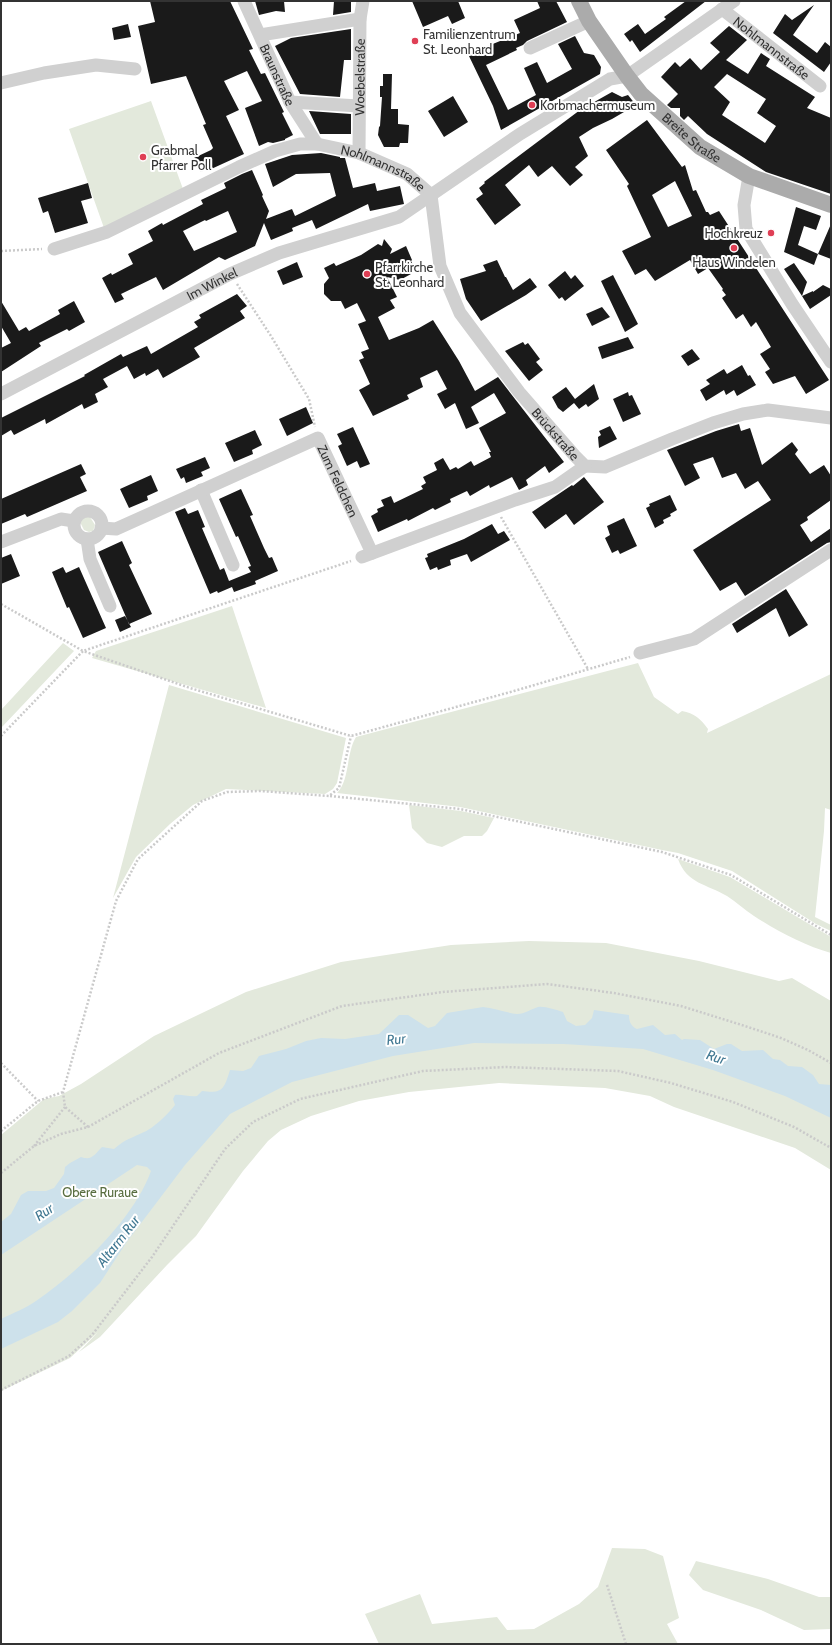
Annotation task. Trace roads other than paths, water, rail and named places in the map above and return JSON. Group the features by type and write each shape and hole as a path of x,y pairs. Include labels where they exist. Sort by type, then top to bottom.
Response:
{"main road":[{"name":"Breite Straße","path":"579,1 589,21 641,94 700,147 748,176 831,205"}],"street":[{"name":"Braunstraße","path":"244,1 290,102 317,144"},
{"name":"Woebelstraße","path":"359,153 360,20 363,1"},
{"name":"Nohlmannstraße","path":"54,249 107,232 239,167 275,151 300,144 317,144 359,153 407,174 431,195 520,134 610,79 627,76 734,1"},
{"name":"Nohlmannstraße","path":"722,9 820,86"},
{"path":"260,36 360,20"},
{"path":"530,48 589,21"},
{"path":"1,83 44,72 96,65 135,69"},
{"path":"290,102 360,106"},
{"path":"748,176 744,205 746,228 792,304 831,362"},
{"name":"Im Winkel","path":"1,394 230,274 279,253 399,217 431,195"},
{"name":"Brückstraße","path":"431,195 440,266 460,313 519,392 575,456 586,466 605,467 714,423 743,414 768,410 831,418"},
{"name":"Zum Feldchen","path":"101,528 116,529 318,438 367,555 555,487 586,466"},
{"path":"201,490 233,565"},
{"path":"84,511 93,512 100,519 101,528 96,536 87,539 78,535 75,531 74,521 76,517 84,511"},
{"path":"1,542 61,519 74,521"},
{"path":"87,539 90,559 110,606"},
{"path":"640,653 694,639 831,550"}],"water":[{"path":"483,1007 517,1014 538,1007 547,1008 563,1012 567,1021 576,1026 585,1025 592,1018 594,1010 629,1015 631,1024 637,1029 653,1025 665,1035 675,1034 682,1040 700,1040 714,1049 731,1044 742,1051 763,1050 773,1059 780,1060 788,1066 802,1067 813,1075 819,1084 831,1085 831,1118 785,1096 713,1070 643,1049 564,1044 474,1043 393,1056 292,1082 230,1114 185,1165 126,1243 100,1283 72,1311 58,1322 1,1349 1,1319 36,1301 86,1260 118,1226 132,1207 143,1189 151,1171 147,1167 137,1165 1,1255 1,1222 11,1214 21,1195 28,1191 46,1191 54,1188 64,1174 65,1167 70,1163 81,1157 91,1157 102,1147 114,1149 125,1141 152,1127 175,1105 173,1099 175,1095 197,1096 202,1091 219,1091 224,1086 230,1070 243,1071 251,1068 259,1056 286,1049 306,1041 321,1038 345,1039 379,1034 399,1015 408,1015 428,1028 435,1026 447,1013"}],"place":[{"name":"Familienzentrum St. Leonhard","path":"415,41"},
{"name":"Korbmachermuseum","path":"532,105"},
{"name":"Grabmal Pfarrer Poll","path":"143,157"},
{"name":"Hochkreuz","path":"771,233"},
{"name":"Haus Windelen","path":"734,248"},
{"name":"Pfarrkirche St. Leonhard","path":"367,274"}],"water label":[{"name":"Rur","path":"396,1039"},
{"name":"Rur","path":"716,1057"},
{"name":"Rur","path":"44,1212"},
{"name":"Altarm Rur","path":"118,1241"}],"park label":[{"name":"Obere Ruraue","path":"100,1192"}]}
